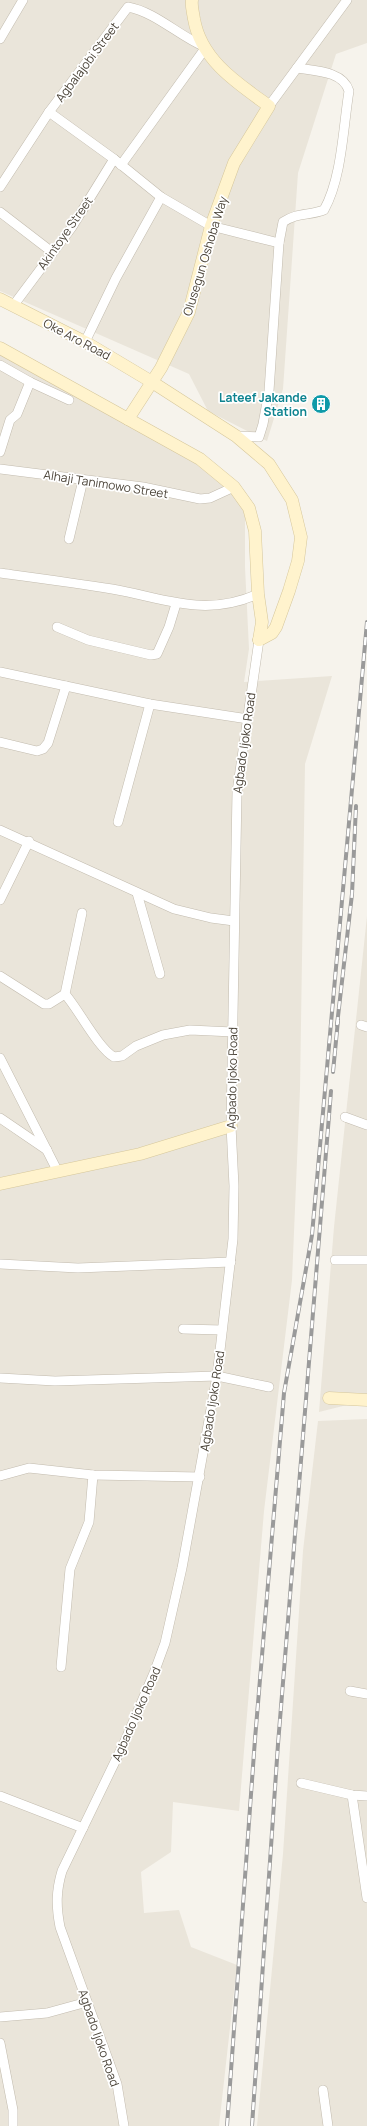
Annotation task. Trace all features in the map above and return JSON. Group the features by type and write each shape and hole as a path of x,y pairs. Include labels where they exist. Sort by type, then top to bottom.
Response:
{"main road":[{"path":"192,0 195,26 204,48 224,72 268,106"},
{"name":"Olusegun Oshoba Way","path":"128,419 162,368 189,312 211,226 234,163 268,106"},
{"name":"Oke Aro Road","path":"0,299 85,342 152,382"},
{"path":"0,348 128,419"},
{"path":"152,382 236,436 270,464 292,500 301,537 298,561 290,592 276,627 272,633 259,640"},
{"name":"Agbado Ijoko Road","path":"128,419 200,459 234,488 249,508 255,531 258,594 262,622 259,640"},
{"path":"0,1184 140,1154 231,1126"},
{"path":"329,1398 367,1400"}],"street":[{"path":"0,40 23,0"},
{"path":"268,106 347,0"},
{"name":"Agbalajobi Street","path":"0,187 49,112 128,7 141,10 204,48"},
{"name":"Akintoye Street","path":"13,306 72,227 117,162 204,48"},
{"path":"236,436 259,436 264,424 279,243 283,222 293,215 314,214 324,210 332,196 350,91 347,84 342,79 329,73 297,68"},
{"path":"49,112 117,162 161,197 211,226 279,243"},
{"path":"85,342 116,278 161,197"},
{"path":"0,212 52,252"},
{"path":"0,365 30,382 69,400"},
{"path":"0,452 10,420 17,414 30,382"},
{"name":"Alhaji Tanimowo Street","path":"0,469 143,487 200,499 210,498 234,488"},
{"path":"69,539 83,480"},
{"path":"0,573 114,590 176,604 203,607 246,600 258,594"},
{"path":"57,628 96,642 152,655 157,654 169,627 176,604"},
{"name":"Agbado Ijoko Road","path":"124,2126 117,2084 60,1927 56,1906 57,1886 62,1870 125,1741 162,1654 182,1568 200,1477 217,1376 231,1262 234,1186 231,1126 237,786 259,640"},
{"path":"0,672 150,704 248,719"},
{"path":"0,742 37,751 44,749 48,743 66,686"},
{"path":"118,822 150,704"},
{"path":"0,830 29,841 137,894 174,909 211,918 234,921"},
{"path":"0,900 29,841"},
{"path":"137,894 160,974"},
{"path":"0,976 44,1004 49,1004 65,994 82,913"},
{"path":"65,994 77,1008 106,1052 114,1058 122,1056 136,1046 163,1035 190,1030 233,1032"},
{"path":"0,1058 58,1172"},
{"path":"345,1117 367,1125"},
{"path":"0,1118 48,1151"},
{"path":"335,1260 367,1260"},
{"path":"0,1264 78,1268 231,1262"},
{"path":"183,1329 222,1330"},
{"path":"0,1378 55,1381 217,1376 269,1387"},
{"path":"0,1476 29,1468 93,1475 200,1477"},
{"path":"61,1667 70,1569 88,1522 93,1475"},
{"path":"350,1691 367,1694"},
{"path":"301,1783 352,1795 367,1796"},
{"path":"352,1795 367,1898"},
{"path":"0,1796 83,1828"},
{"path":"0,2017 48,2013 87,2002"},
{"path":"0,2043 13,2110 13,2126"},
{"path":"323,2090 328,2126"}],"shaded area":[{"path":"0,0 367,0 367,43 336,54 298,173 283,389 267,441 208,411 189,374 0,291"},
{"path":"0,352 227,480 245,510 245,567 249,649 244,682 332,676 305,764 300,1089 292,1280 264,1511 239,1811 173,1802 171,1852 141,1872 144,1913 179,1910 191,1947 237,1965 219,2126 0,2126"},
{"path":"367,916 367,1400 319,1412 334,1227"},
{"path":"367,1419 367,2126 257,2126 283,1854 303,1551 318,1421"}],"railway":[{"path":"227,2126 255,1739 284,1393 312,1235 367,622"},
{"path":"337,1025 352,894 356,806"},
{"path":"333,1072 338,1020"},
{"path":"252,2126 278,1744 331,1091"}],"place":[{"name":"Lateef Jakande Station","path":"321,404"}]}
